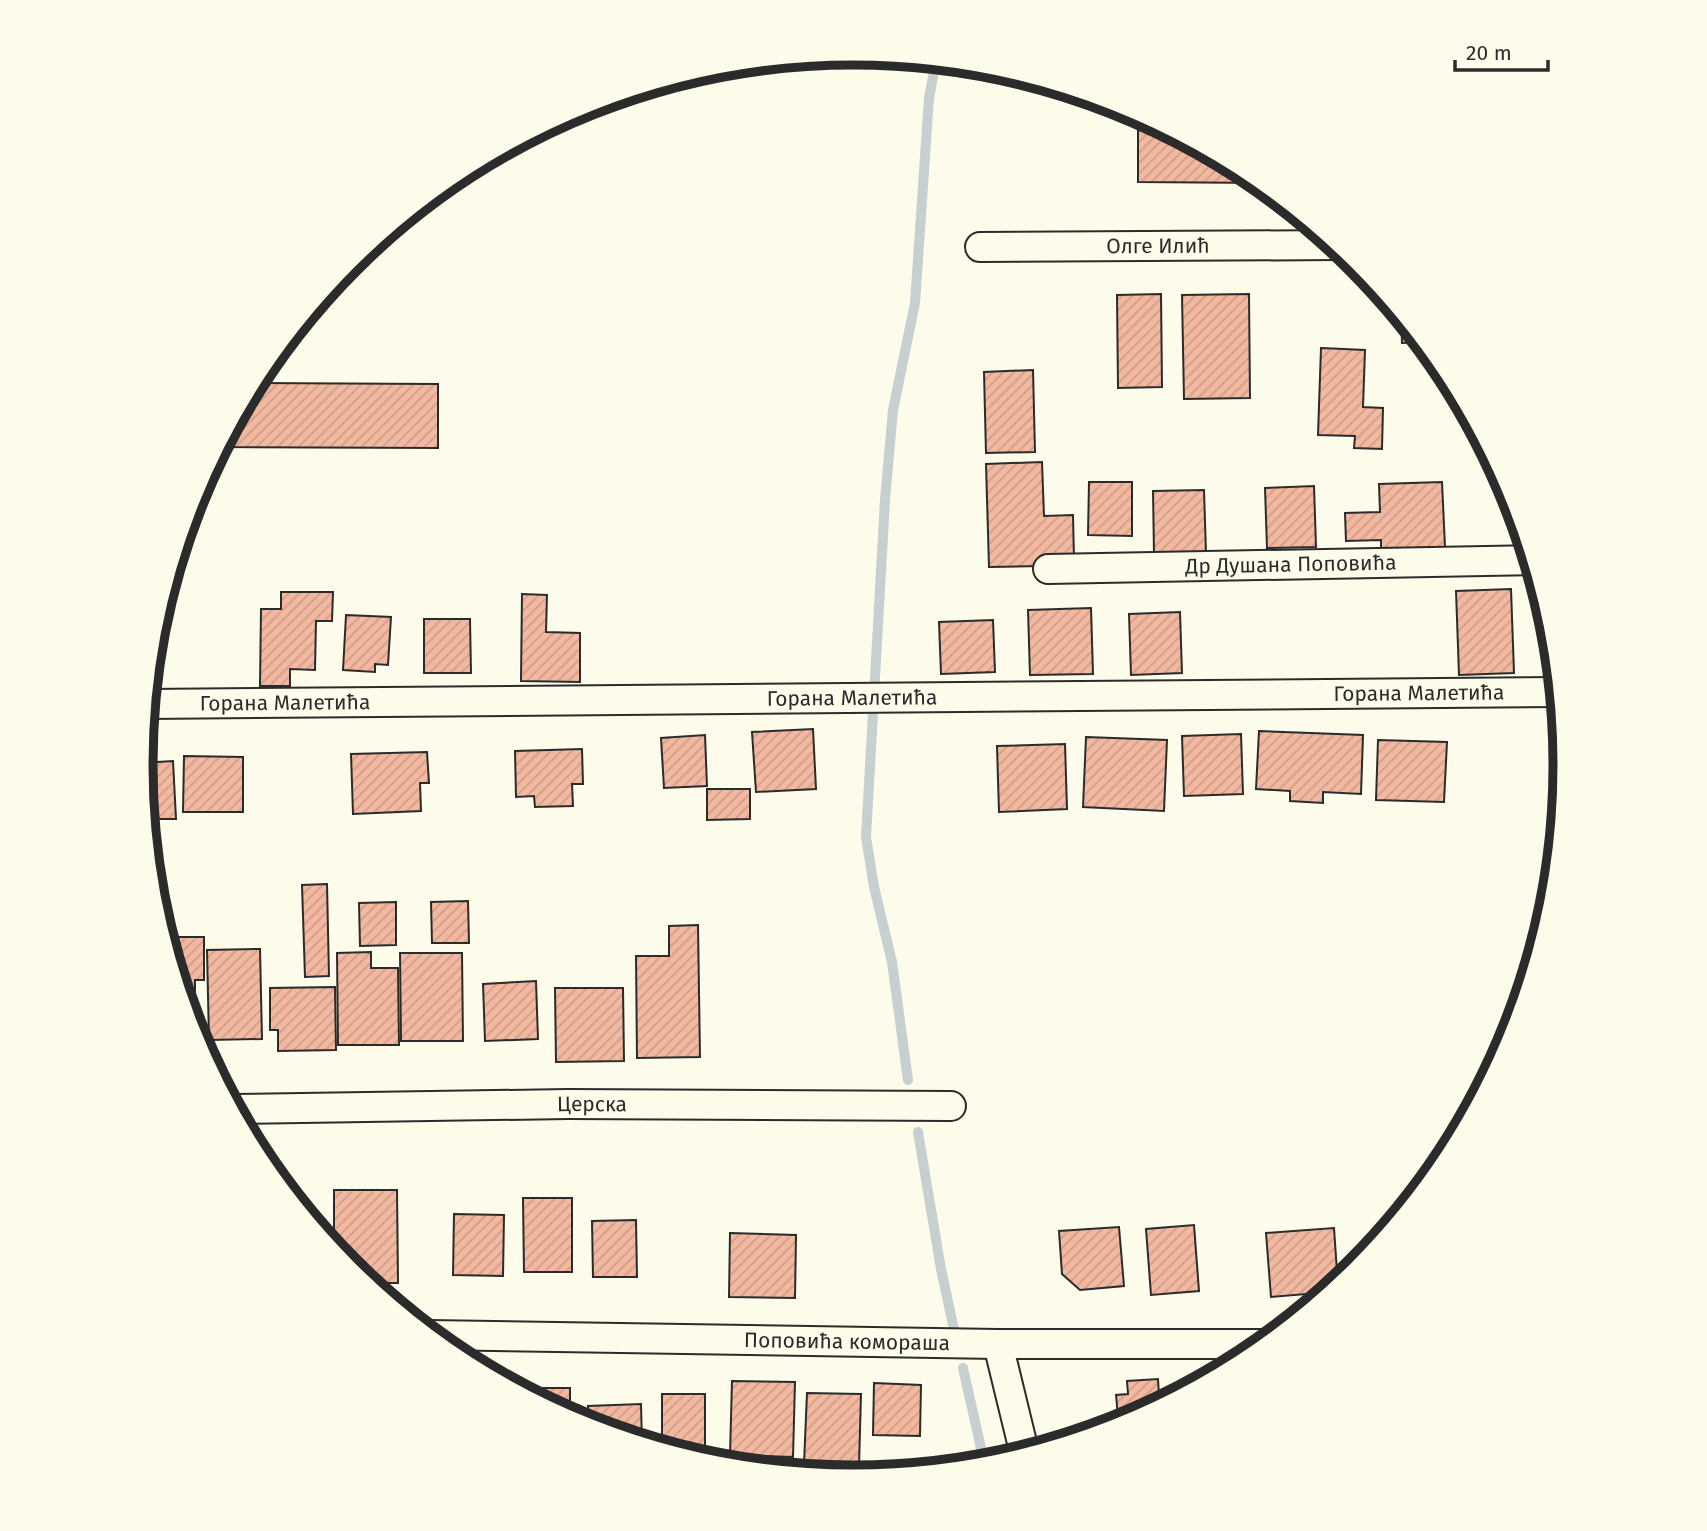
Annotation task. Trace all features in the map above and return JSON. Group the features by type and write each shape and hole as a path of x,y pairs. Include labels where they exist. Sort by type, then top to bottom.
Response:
{"street":[{"name":"Олге Илић","path":"980,247 1322,245"},
{"name":"Др Душана Поповића","path":"1048,569 1523,559"},
{"name":"Горана Малетића","path":"156,704 1550,692"},
{"name":"Церска","path":"243,1109 568,1104 951,1106"},
{"name":"Поповића комораша","path":"447,1335 998,1344 1248,1344"},
{"path":"998,1344 1023,1445"}],"building":[{"path":"1138,125 1204,159 1243,183 1138,182"},
{"path":"1161,294 1162,387 1118,388 1117,295"},
{"path":"1249,294 1250,398 1184,399 1182,295"},
{"path":"1402,330 1412,343 1402,343"},
{"path":"1321,348 1365,350 1363,407 1383,408 1382,449 1354,448 1355,436 1318,435"},
{"path":"1033,370 1035,452 986,453 984,372"},
{"path":"267,383 438,384 438,448 230,447"},
{"path":"1042,462 1044,516 1073,515 1074,560 1041,566 989,567 986,464"},
{"path":"1089,482 1132,482 1132,536 1088,535"},
{"path":"1442,482 1445,547 1381,549 1381,540 1346,541 1345,513 1380,512 1379,484"},
{"path":"1314,486 1316,547 1267,548 1265,488"},
{"path":"1204,490 1206,553 1154,554 1153,491"},
{"path":"1511,589 1514,673 1459,675 1456,591"},
{"path":"281,592 333,592 332,621 316,621 315,670 290,669 290,686 260,686 261,609 281,609"},
{"path":"522,594 547,595 546,632 580,633 580,682 521,681"},
{"path":"1091,608 1093,674 1030,675 1028,610"},
{"path":"1180,612 1182,673 1131,675 1129,614"},
{"path":"346,615 391,617 388,665 375,664 375,672 343,670"},
{"path":"424,619 470,619 471,673 424,673"},
{"path":"993,620 995,672 941,674 939,622"},
{"path":"813,729 816,789 756,792 752,732"},
{"path":"1259,731 1363,735 1361,794 1323,792 1323,803 1290,801 1290,791 1256,789"},
{"path":"1241,734 1243,794 1184,796 1182,736"},
{"path":"705,735 707,786 664,788 661,738"},
{"path":"1086,737 1167,740 1164,811 1083,807"},
{"path":"1378,740 1447,742 1444,802 1376,800"},
{"path":"1065,744 1067,809 999,812 997,746"},
{"path":"582,749 583,784 572,784 573,806 535,807 534,796 516,797 515,751"},
{"path":"427,752 429,783 420,783 421,811 353,814 351,754"},
{"path":"184,756 243,757 243,812 183,812"},
{"path":"173,761 176,819 155,819 153,762"},
{"path":"707,789 750,789 750,819 707,820"},
{"path":"327,884 329,976 305,977 302,885"},
{"path":"468,901 469,943 432,943 431,902"},
{"path":"396,902 396,945 360,946 359,903"},
{"path":"698,925 700,1057 637,1058 636,956 669,956 669,926"},
{"path":"175,937 204,937 204,980 195,980 195,1004"},
{"path":"260,949 262,1039 209,1040 207,950"},
{"path":"371,952 371,968 398,968 399,1045 338,1045 337,953"},
{"path":"400,953 462,953 463,1041 401,1041"},
{"path":"536,981 538,1039 485,1041 483,984"},
{"path":"335,987 336,1050 278,1051 278,1030 270,1030 270,988"},
{"path":"555,988 623,988 624,1061 556,1062"},
{"path":"334,1190 397,1190 398,1283 381,1283 334,1235"},
{"path":"523,1198 572,1198 572,1272 524,1272"},
{"path":"454,1214 504,1215 503,1276 453,1275"},
{"path":"636,1220 637,1277 593,1277 592,1221"},
{"path":"1194,1225 1199,1291 1151,1295 1146,1229"},
{"path":"1119,1227 1124,1286 1080,1290 1062,1274 1059,1231"},
{"path":"1334,1228 1337,1272 1314,1293 1271,1297 1266,1233"},
{"path":"730,1233 796,1235 795,1298 729,1297"},
{"path":"1158,1379 1159,1396 1118,1415 1116,1395 1128,1394 1127,1381"},
{"path":"732,1381 795,1382 793,1457 730,1455"},
{"path":"874,1383 921,1385 920,1436 873,1435"},
{"path":"533,1388 570,1388 570,1406"},
{"path":"807,1393 861,1394 859,1466 804,1464"},
{"path":"662,1394 705,1394 705,1450 662,1439"},
{"path":"641,1404 642,1433 588,1414 588,1406"}],"waterway":[{"path":"908,1080 892,962 874,887 866,837 885,500 893,410 915,303 929,98 934,70"},
{"path":"918,1132 941,1269 956,1339"},
{"path":"963,1368 982,1454"}]}
